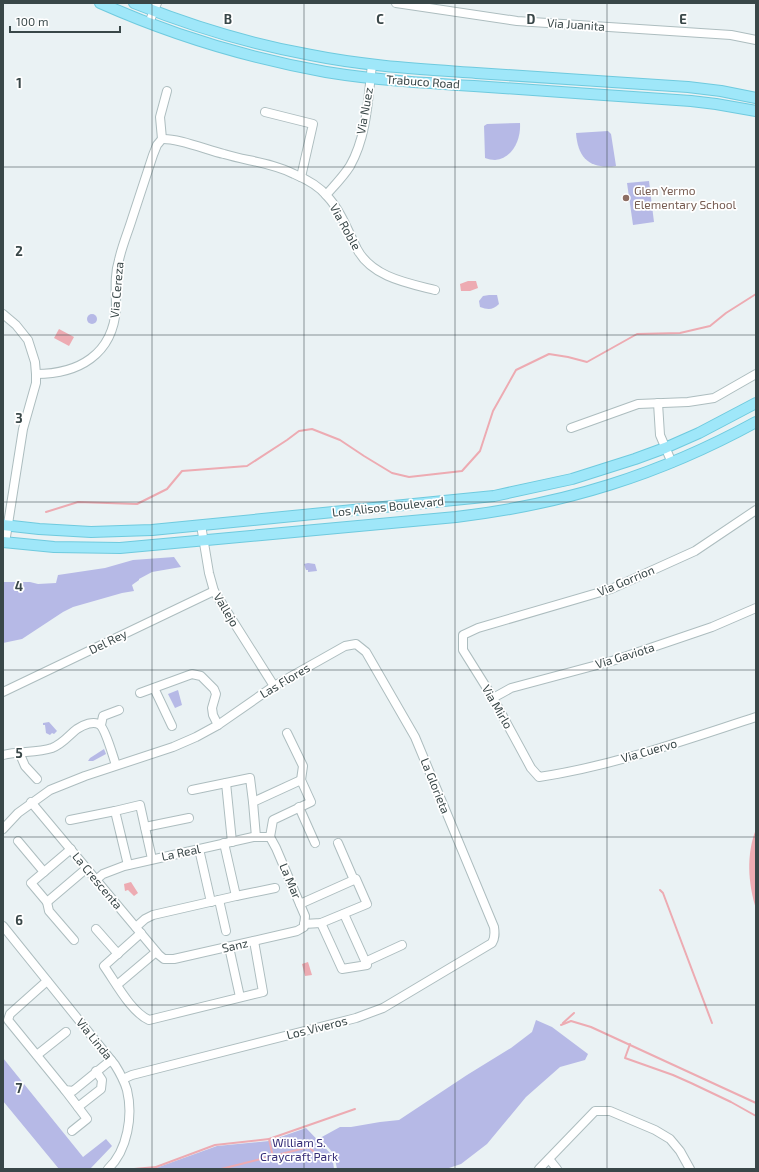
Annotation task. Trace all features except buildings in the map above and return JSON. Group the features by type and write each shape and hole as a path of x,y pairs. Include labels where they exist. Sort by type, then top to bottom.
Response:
{"main road":[{"name":"Trabuco Road","path":"100,3 149,23 219,47 264,59 325,72 412,82 692,101 756,111"},
{"name":"Trabuco Road","path":"134,3 155,7 194,25 257,43 311,55 372,65 423,70 688,87 721,91 756,98"},
{"name":"Los Alisos Boulevard","path":"5,525 39,529 91,532 152,530 494,496 579,477 666,448 716,425 756,403"},
{"name":"Los Alisos Boulevard","path":"4,542 54,547 120,548 456,517 504,510 553,501 646,473 708,447 756,422"}],"street":[{"name":"Via Juanita","path":"396,3 517,21 731,35 756,40"},
{"path":"149,23 155,7"},
{"name":"Via Nuez","path":"326,194 343,176 350,166 357,151 364,129 372,65"},
{"path":"162,139 160,117 167,91"},
{"path":"265,112 313,124 301,177"},
{"name":"Via Roble","path":"162,139 173,140 226,155 274,166 301,177 326,194 341,216 358,251 377,271 402,281 435,290"},
{"name":"Via Cereza","path":"36,374 56,373 77,368 96,355 108,338 114,321 116,309 115,283 119,258 153,155 157,145 162,139"},
{"path":"3,314 16,324 28,340 35,362 36,374 36,383 23,429 5,525 4,542"},
{"path":"572,428 638,404 688,402 714,398 756,374"},
{"path":"658,403 660,435 672,463"},
{"name":"Via Gorrion","path":"463,635 478,628 611,589 695,550 756,510"},
{"name":"Vallejo","path":"201,525 208,573 214,591 274,686"},
{"name":"Del Rey","path":"3,692 214,591"},
{"name":"Via Gaviota","path":"493,698 510,688 619,659 712,627 756,608"},
{"name":"Via Mirlo","path":"463,635 463,650 493,698 531,768 539,777"},
{"name":"Las Flores","path":"3,829 31,802 50,790 85,776 173,747 196,737 218,725 274,686 345,646 356,644"},
{"name":"La Glorieta","path":"356,644 366,652 415,737 494,927 494,939"},
{"path":"140,693 192,674 201,676 214,689 216,694 212,708 213,715 218,725"},
{"path":"154,688 172,726"},
{"path":"116,766 101,725 103,716 119,710"},
{"name":"Via Cuervo","path":"539,777 622,759 671,745 756,717"},
{"path":"3,755 53,747 61,743 85,725 97,723 101,725"},
{"path":"270,837 274,820 311,802 301,780 303,766 287,732"},
{"path":"19,752 25,766 37,779"},
{"path":"192,790 250,778 256,837"},
{"path":"253,802 301,780"},
{"path":"226,783 228,843 236,896"},
{"name":"La Crescenta","path":"31,802 156,952 164,959"},
{"path":"70,820 140,805 152,859"},
{"path":"299,807 315,844"},
{"path":"115,811 128,865"},
{"path":"3,816 9,822"},
{"path":"145,827 189,818"},
{"name":"La Real","path":"96,879 111,870 152,859 256,837 270,837"},
{"name":"La Mar","path":"270,837 305,916 304,925"},
{"path":"18,841 44,872"},
{"path":"300,904 354,880 338,843"},
{"path":"71,849 31,883 47,902 49,911 74,940"},
{"path":"199,849 211,902"},
{"path":"47,902 86,868"},
{"name":"Sanz","path":"164,959 174,959 297,932 304,925 321,923 344,914 367,904 356,879 354,880"},
{"path":"254,941 263,992 149,1020 141,1017 104,966 118,954 139,930 145,919 154,915 276,888"},
{"path":"219,900 226,932"},
{"path":"344,914 365,962"},
{"path":"321,923 342,969 366,965 365,962 402,945"},
{"path":"96,929 118,954"},
{"name":"Via Linda","path":"4,931 111,1060 123,1079 127,1091 129,1123 119,1155 108,1169"},
{"name":"Los Viveros","path":"123,1079 132,1075 356,1018 383,1008 492,944 494,939"},
{"path":"229,947 240,997"},
{"path":"117,985 156,952"},
{"path":"8,1020 10,1014 47,981"},
{"path":"3,1012 87,1119 72,1131"},
{"path":"37,1055 66,1032"},
{"path":"65,1090 73,1091 111,1060"},
{"path":"78,1107 101,1089 102,1080 96,1072"},
{"path":"539,1169 595,1111 610,1111 654,1130 670,1139 680,1151 690,1169"},
{"path":"549,1158 557,1169"}],"green space":[{"path":"520,123 518,141 512,151 502,158 495,160 485,158 484,126 487,124"},
{"path":"608,131 611,134 616,166 607,167 592,164 579,150 576,133"},
{"path":"649,181 654,222 633,225 627,183"},
{"path":"497,295 499,304 490,309 480,307 479,301 483,296"},
{"path":"90,314 94,314 96,315 96,323 90,324 87,321 87,317"},
{"path":"174,557 181,567 152,572 139,579 132,585 134,591 73,607 22,639 3,643 3,582 30,582 38,584 56,583 58,575 105,568 133,560"},
{"path":"304,564 315,564 317,571 308,572"},
{"path":"178,690 182,705 175,708 168,694"},
{"path":"49,722 57,731 50,735 46,733 45,725 43,725 43,723"},
{"path":"104,749 106,754 93,761 88,761 90,758"},
{"path":"536,1020 552,1027 588,1054 585,1060 560,1067 526,1097 487,1144 461,1164 446,1169 337,1169 334,1154 320,1138 340,1127 351,1127 399,1120 511,1048 532,1032"},
{"path":"3,1058 83,1157 106,1139 112,1146 90,1169 59,1169 3,1101"},
{"name":"William S. Craycraft Park","path":"306,1128 332,1155 334,1169 140,1169 156,1168 217,1146 269,1141"}],"shaded area":[{"path":"468,281 476,281 478,288 470,291 461,291 460,284"},
{"path":"59,329 74,337 69,346 54,338"},
{"path":"756,829 756,909 751,889 749,859"},
{"path":"131,882 138,893 134,896 128,890 125,891 124,884"},
{"path":"308,962 312,975 305,976 302,964"}],"waterway":[{"path":"46,512 78,502 137,504 167,489 182,471 247,466 299,431 312,429 340,440 392,473 409,477 462,471 480,451 493,411 516,370 549,354 587,362 637,334 680,333 710,326 726,313 756,294"},
{"path":"660,890 663,893 712,1023"},
{"path":"563,1023 574,1013"},
{"path":"561,1025 571,1021 591,1027 756,1103"},
{"path":"630,1044 625,1058 673,1075 731,1102 756,1116"},
{"path":"273,1157 269,1139 355,1109"},
{"path":"157,1169 156,1167 215,1145 269,1139"},
{"path":"221,1169 313,1146"},
{"path":"310,1148 316,1154"},
{"path":"134,1169 156,1167"}],"place":[{"name":"Glen Yermo Elementary School","path":"626,198"}]}
